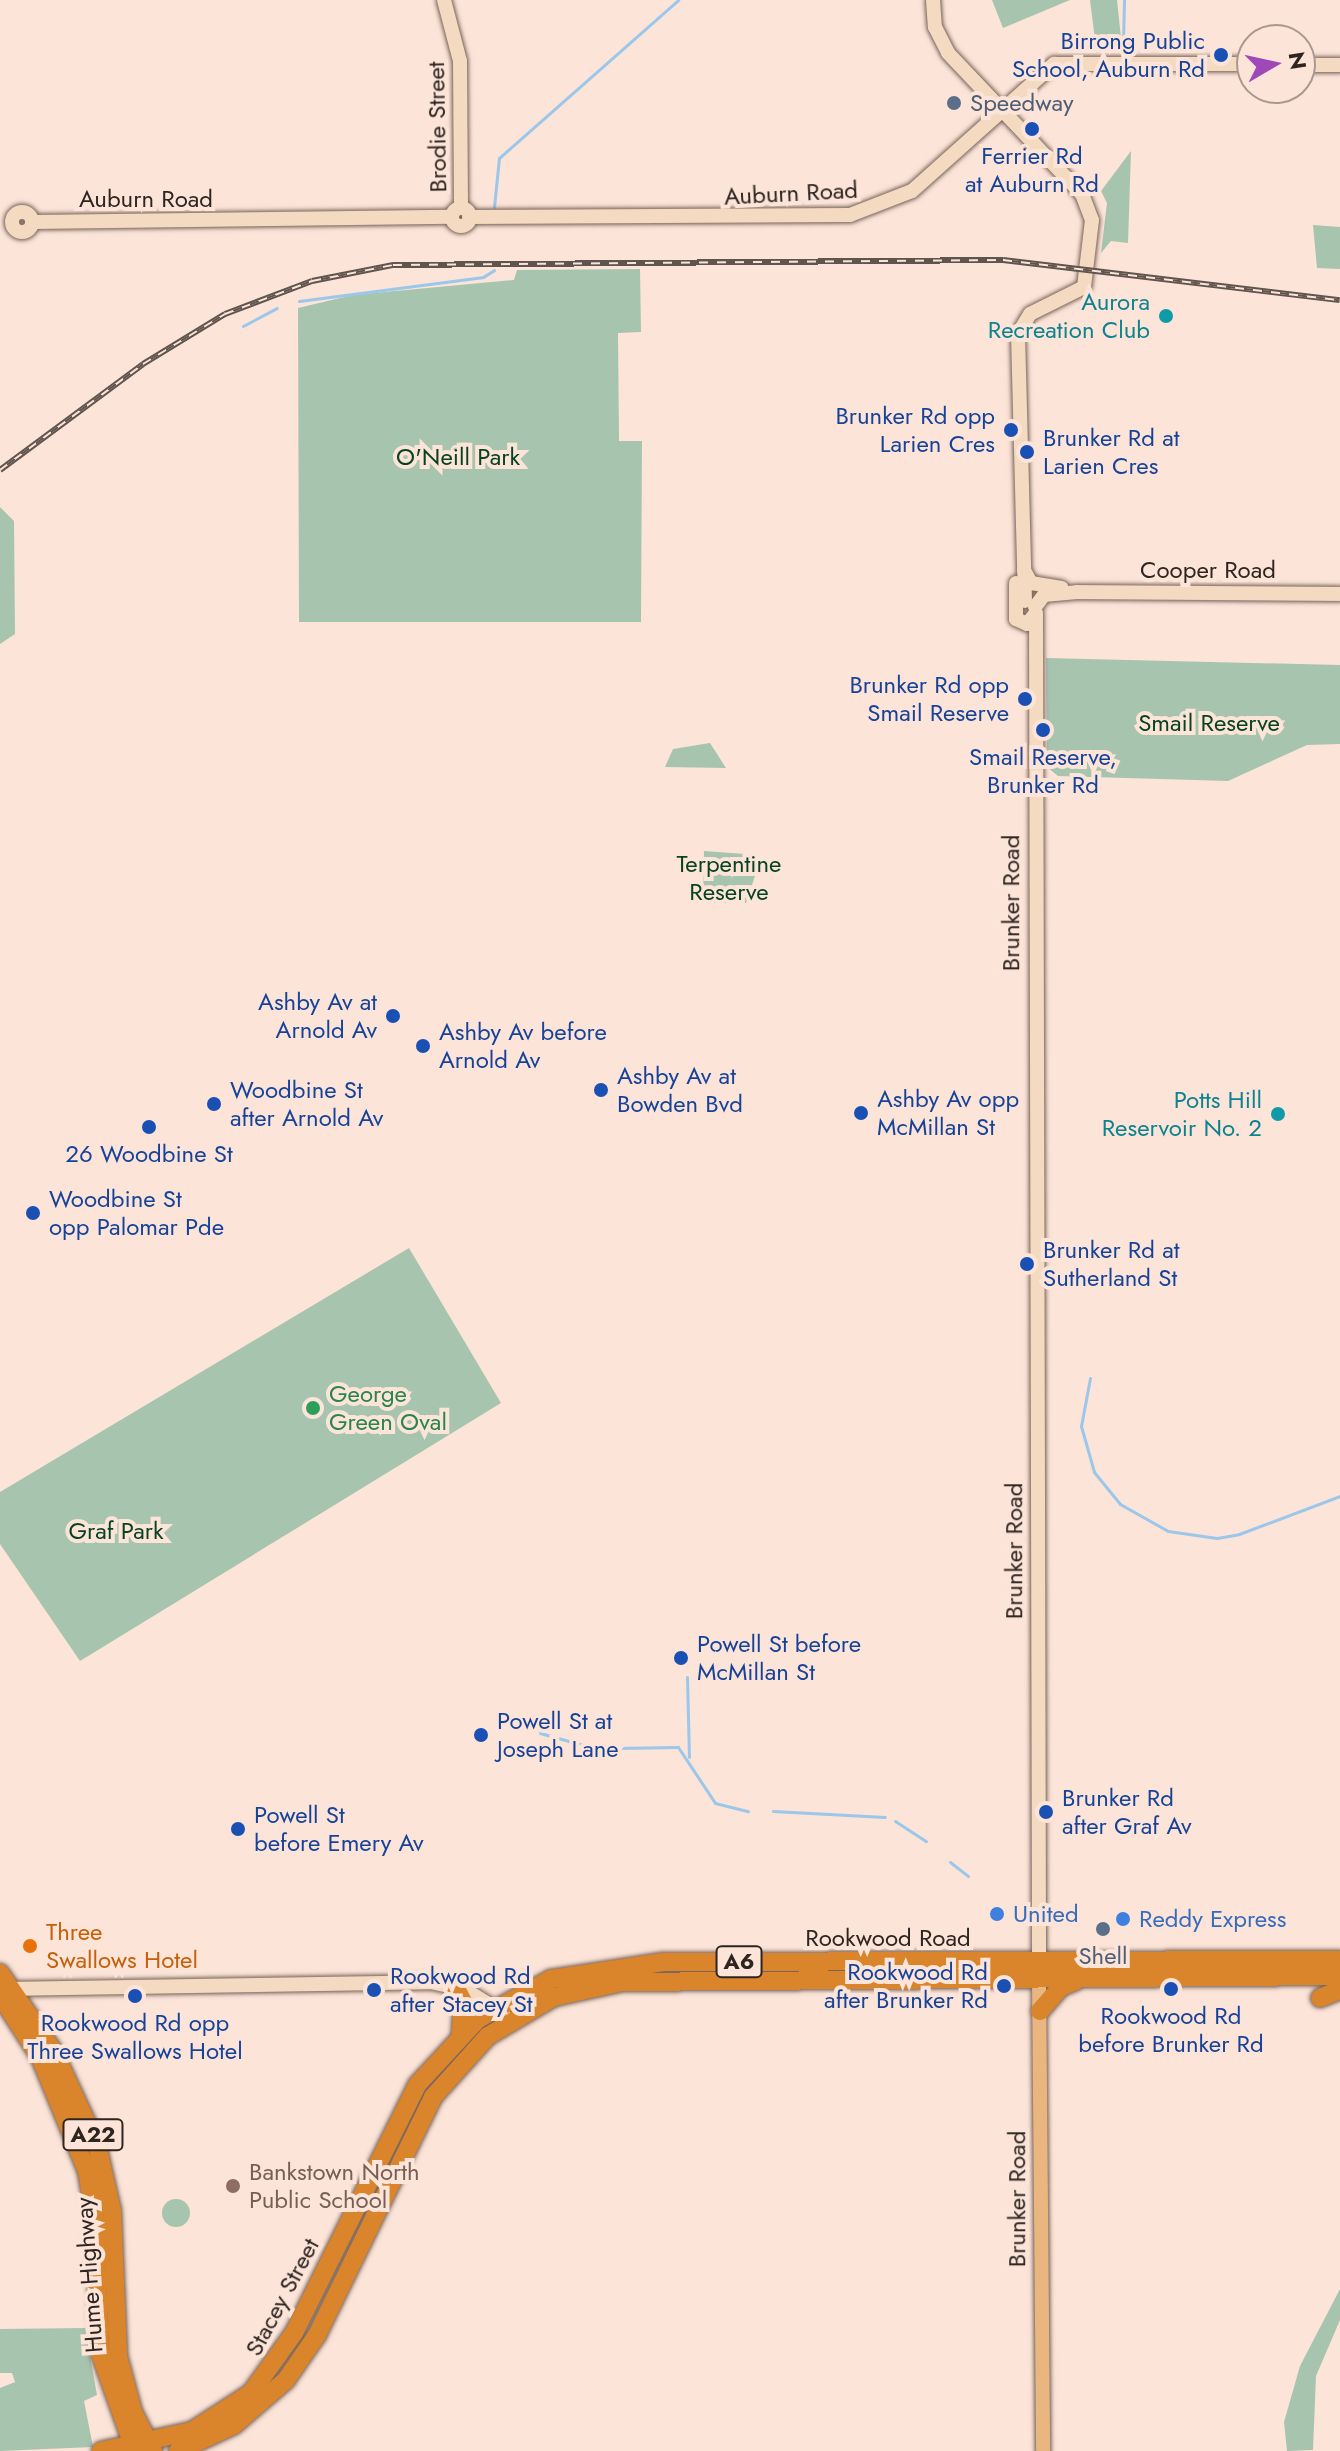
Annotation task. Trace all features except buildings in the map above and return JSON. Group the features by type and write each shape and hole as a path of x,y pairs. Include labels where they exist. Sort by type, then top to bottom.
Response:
{"highway":[{"name":"Rookwood Road","path":"516,2016 554,1997 622,1982 1340,1960"},
{"name":"Rookwood Road","path":"492,2008 551,1979 624,1965 1039,1970 1082,1978 1340,1976"},
{"path":"1040,2011 1061,1987 1082,1978"},
{"name":"Hume Highway","path":"3,1986 54,2052 97,2145 112,2211 118,2356 142,2448"},
{"path":"455,1986 465,2012 461,2033"},
{"path":"1320,1998 1340,1990"},
{"name":"Stacey Street","path":"101,2451 142,2448 214,2422 270,2372 410,2097 461,2033 492,2008"},
{"name":"Stacey Street","path":"178,2451 218,2435 260,2406 296,2367 428,2105 488,2036 516,2016"},
{"path":"202,2451 218,2435"}],"main road":[{"name":"Brodie Street","path":"444,0 460,61 461,214"},
{"path":"933,0 939,39 1002,110"},
{"name":"Auburn Road","path":"6,222 22,232 32,222 461,214 861,213 912,191 1035,76 1063,62 1236,64"},
{"path":"1316,65 1340,65"},
{"name":"Brunker Road","path":"1002,110 1089,207 1092,241 1081,291 1030,314 1018,334 1019,550 1032,650 1043,2451"},
{"path":"1019,550 1028,581 1077,592"},
{"path":"1027,607 1044,595 1077,592"},
{"name":"Cooper Road","path":"1077,592 1340,594"},
{"name":"Brunker Road","path":"1027,607 1024,624 1032,650"},
{"path":"3,1986 455,1986 492,2008 516,2016"}],"green space":[{"path":"992,0 1070,0 1003,28"},
{"path":"1090,0 1117,0 1122,48 1096,48"},
{"path":"1131,151 1128,243 1111,241 1101,253 1107,203 1101,191"},
{"path":"1313,225 1340,227 1340,269 1317,268"},
{"name":"O'Neill Park","path":"640,269 641,332 618,333 619,441 642,441 641,622 299,622 298,308 353,295 514,280 517,270"},
{"path":"0,507 14,521 15,634 0,644"},
{"name":"Smail Reserve","path":"1046,658 1340,665 1340,744 1307,745 1228,781 1058,776 1047,767"},
{"path":"710,743 726,768 665,767 673,749"},
{"name":"Terpentine Reserve","path":"704,851 745,854 756,873 746,903 703,903"},
{"name":"Graf Park","path":"409,1248 501,1403 80,1661 0,1544 0,1492"},
{"path":"176,2199 186,2203 190,2213 186,2223 176,2227 166,2223 162,2213 166,2203"},
{"path":"1340,2289 1340,2320 1316,2376 1313,2450 1287,2451 1284,2422 1300,2366"},
{"path":"85,2328 97,2395 84,2401 93,2447 0,2451 0,2388 15,2382 12,2373 0,2373 0,2329"}],"waterway":[{"path":"494,207 499,158 678,0"},
{"path":"1123,45 1124,0"},
{"path":"299,301 483,277 494,270"},
{"path":"243,326 277,308"},
{"path":"1090,1378 1081,1426 1094,1472 1120,1504 1168,1531 1217,1538 1239,1534 1340,1496"},
{"path":"687,1677 689,1757"},
{"path":"540,1733 590,1747"},
{"path":"616,1748 678,1747 715,1803 748,1811"},
{"path":"773,1811 885,1817"},
{"path":"895,1821 926,1841"},
{"path":"950,1862 968,1876"},
{"path":"1013,1905 1025,1908"}],"railway":[{"path":"0,470 143,364 225,314 312,281 393,265 1003,260 1340,300"}],"place":[{"name":"Birrong Public School, Auburn Rd","path":"1221,55"},
{"name":"Speedway","path":"954,103"},
{"name":"Ferrier Rd at Auburn Rd","path":"1032,129"},
{"name":"Aurora Recreation Club","path":"1166,316"},
{"name":"Brunker Rd opp Larien Cres","path":"1011,430"},
{"name":"Brunker Rd at Larien Cres","path":"1027,452"},
{"name":"Brunker Rd opp Smail Reserve","path":"1025,699"},
{"name":"Smail Reserve, Brunker Rd","path":"1043,730"},
{"name":"Ashby Av at Arnold Av","path":"393,1016"},
{"name":"Ashby Av before Arnold Av","path":"423,1046"},
{"name":"Ashby Av at Bowden Bvd","path":"601,1090"},
{"name":"Woodbine St after Arnold Av","path":"214,1104"},
{"name":"Ashby Av opp McMillan St","path":"861,1113"},
{"name":"Potts Hill Reservoir No. 2","path":"1278,1114"},
{"name":"26 Woodbine St","path":"149,1127"},
{"name":"Woodbine St opp Palomar Pde","path":"33,1213"},
{"name":"Brunker Rd at Sutherland St","path":"1027,1264"},
{"name":"George Green Oval","path":"313,1408"},
{"name":"Powell St before McMillan St","path":"681,1658"},
{"name":"Powell St at Joseph Lane","path":"481,1735"},
{"name":"Brunker Rd after Graf Av","path":"1046,1812"},
{"name":"Powell St before Emery Av","path":"238,1829"},
{"name":"United","path":"997,1914"},
{"name":"Reddy Express","path":"1123,1919"},
{"name":"Shell","path":"1103,1929"},
{"name":"Three Swallows Hotel","path":"30,1946"},
{"name":"Rookwood Rd after Brunker Rd","path":"1004,1986"},
{"name":"Rookwood Rd before Brunker Rd","path":"1171,1989"},
{"name":"Rookwood Rd after Stacey St","path":"374,1990"},
{"name":"Rookwood Rd opp Three Swallows Hotel","path":"135,1996"},
{"name":"Bankstown North Public School","path":"233,2186"}]}
